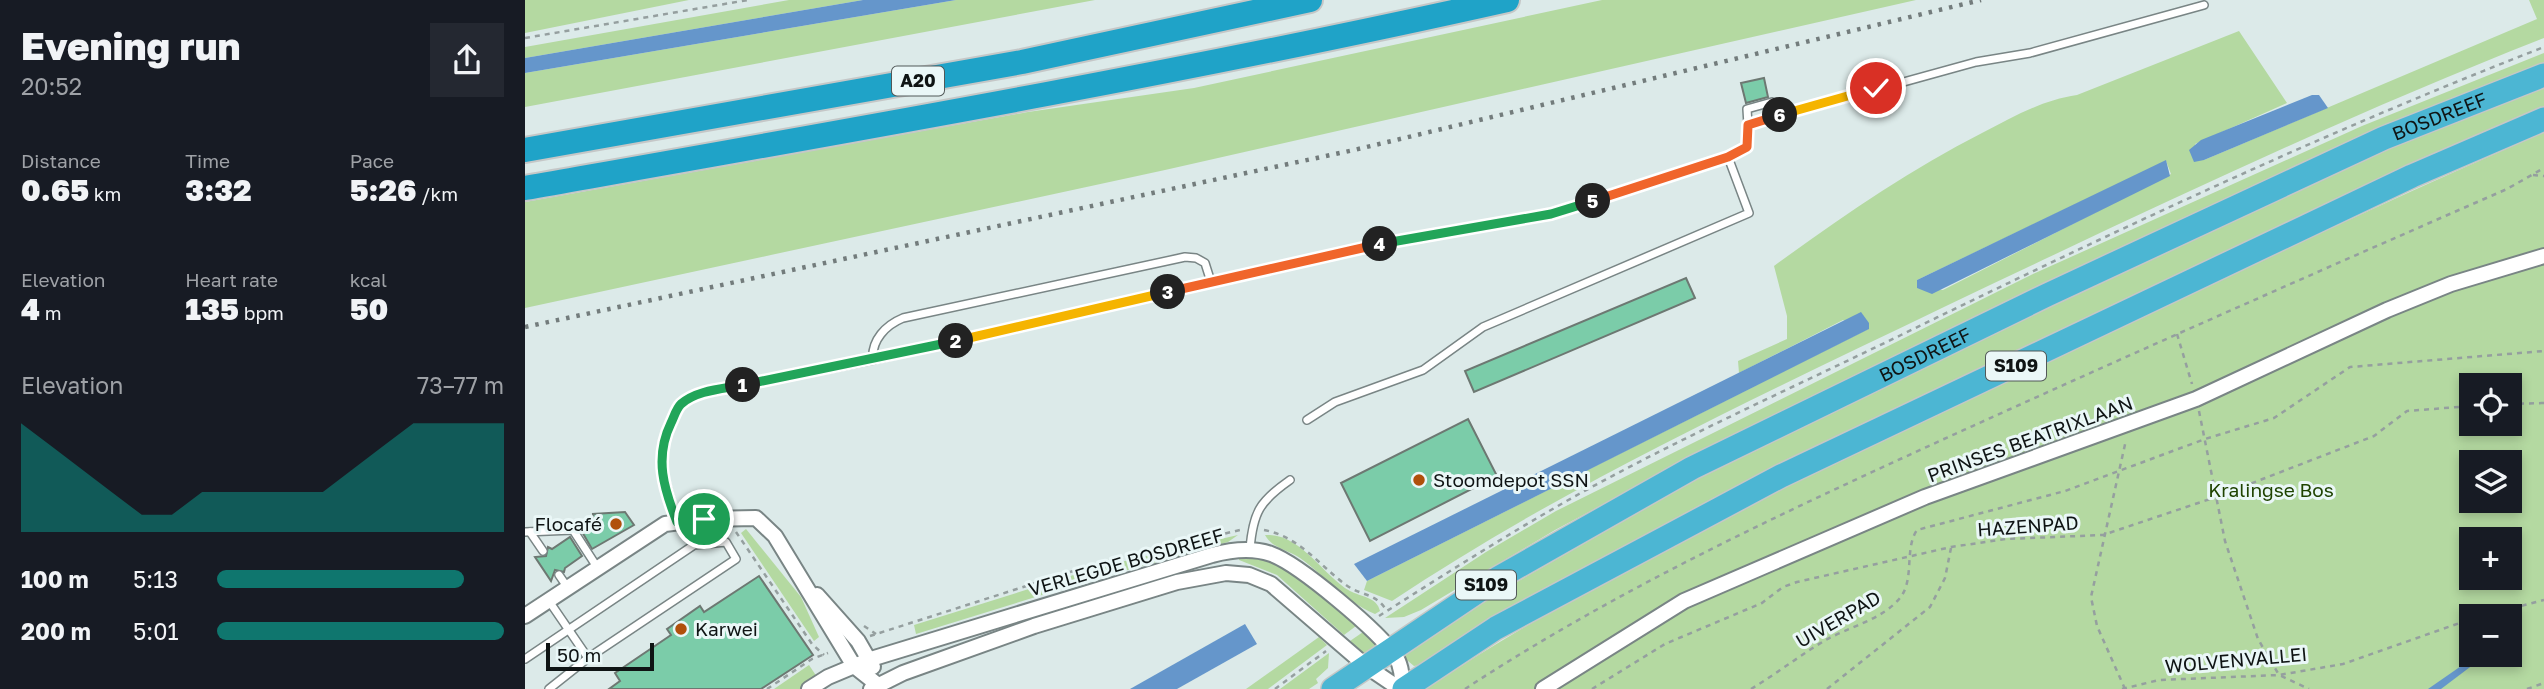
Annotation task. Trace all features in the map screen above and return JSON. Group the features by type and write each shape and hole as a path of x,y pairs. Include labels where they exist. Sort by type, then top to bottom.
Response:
{"highway":[{"name":"A20","path":"525,150 1022,62 1310,0"},
{"name":"A20","path":"525,188 981,108 1370,31 1507,0"},
{"name":"BOSDREEF","path":"1333,689 1498,578 1692,468 2047,295 2384,138 2544,75"},
{"name":"S109","path":"1402,689 1507,622 1770,482 2411,176 2544,119"}],"street":[{"name":"PRINSES BEATRIXLAAN","path":"1543,689 1684,601 1925,497 2196,399 2387,310 2451,284 2544,256"},
{"path":"527,609 548,601 563,582 597,567 665,524 757,518 767,526 806,584 855,666 874,687"},
{"name":"VERLEGDE BOSDREEF","path":"809,689 871,659 1212,555 1250,549 1270,554 1300,569 1390,650 1400,666 1402,689"},
{"name":"VERLEGDE BOSDREEF","path":"874,687 902,673 1034,626 1177,582 1226,573 1249,575 1271,584 1366,666 1402,689"},
{"path":"806,584 831,609 871,659 874,687"}],"lane":[{"path":"1748,125 1976,62 2030,53 2204,5"},
{"path":"677,522 663,484 661,466 665,436 680,405 699,394 873,360 1392,241 1551,214 1728,157 1747,147 1747,109 1772,102"},
{"path":"1307,420 1335,402 1423,370 1483,327 1749,213 1728,157"},
{"path":"873,360 880,334 902,318 1185,257 1196,258 1205,263 1211,282"},
{"path":"1250,549 1257,510 1270,494 1290,480"},
{"path":"527,532 573,530 597,567"},
{"path":"527,532 543,551"},
{"path":"525,659 694,545 726,542 736,559 588,658 549,689"},
{"path":"548,601 588,658"}],"path":[{"path":"525,38 748,0"},
{"path":"1465,689 1652,578 1805,503 2544,168"},
{"path":"2533,175 2544,176"},
{"path":"2177,334 2196,399 2216,497 2239,589 2258,639 2279,675 2309,689"},
{"path":"1910,554 1912,537 1917,530 2009,507 2274,418 2350,368 2544,351"},
{"path":"2522,404 2544,403"},
{"name":"HAZENPAD","path":"1592,689 1665,644 1762,603 1783,587 1910,554 1951,547 2006,539 2103,535 2216,497 2374,436 2407,411 2459,407"},
{"path":"2124,689 2097,626 2091,597 2103,535 2121,471 2128,425"},
{"path":"733,518 735,530 812,644 824,655 767,689"},
{"path":"1827,689 1930,607 1945,578 1951,547"},
{"name":"UIVERPAD","path":"1751,689 1825,641 1881,613 1899,599 1908,577 1910,554"},
{"path":"2522,606 2544,600"},
{"name":"WOLVENVALLEI","path":"2124,689 2159,680 2279,675 2343,664 2459,623"},
{"path":"2527,689 2544,683"}],"green space":[{"path":"525,0 689,0 525,33"},
{"path":"789,0 863,0 525,58 525,47"},
{"path":"956,0 1095,0 525,107 525,73"},
{"path":"1602,0 1916,0 1165,170 525,308 525,202 1028,112 1194,88"},
{"path":"2529,0 2544,0 2544,38 2242,167 1803,375 1594,481 1525,519 1392,601 1364,590 1367,581 1868,329 1843,320 1739,373 1738,361 1787,339 1787,316 1774,266 1901,179 2016,115 2064,97 2077,95 2239,31 2287,103 2195,144 2204,160 2537,19","holes":["2166,161 2171,174 1943,290 1917,288 1917,280"]},
{"path":"2544,53 2544,66 1664,472 1555,530 1421,610 1404,617 1385,618 1486,552 1556,511 2033,274 2362,126"},
{"path":"2544,83 2544,110 1807,453 1594,563 1425,664 1414,666 1396,651 1732,459 2343,165"},
{"name":"Kralingse Bos","path":"2544,132 2544,689 1425,689 1571,600 1721,518 1875,442 2286,248"},
{"path":"746,529 801,597 819,637 814,641 741,533"},
{"path":"1238,535 1228,542 1081,583 916,634 914,625 1099,567"},
{"path":"1265,535 1290,541 1311,556 1340,584 1376,603 1380,611 1375,614 1364,609 1300,558 1276,546"},
{"path":"1239,555 1275,564 1290,571 1356,626 1344,635 1277,575 1239,560"},
{"path":"1363,632 1378,647 1367,656 1350,641"},
{"path":"1319,637 1327,645 1268,689 1246,689"},
{"path":"1329,653 1328,668 1316,679 1318,683 1309,689 1280,689"},
{"path":"809,665 817,677 800,689 774,689"}],"water":[{"path":"863,0 956,0 525,73 525,58"},
{"path":"2312,95 2319,95 2328,108 2194,162 2189,150 2201,140"},
{"path":"2166,160 2170,176 1932,294 1917,288 1917,280"},
{"path":"1861,312 1869,323 1869,329 1367,581 1354,564"},
{"path":"1245,624 1257,644 1177,689 1130,689"},
{"path":"2460,667 2470,667 2441,689 2428,689"}],"building":[{"path":"1764,78 1768,97 1746,103 1741,83"},
{"path":"1686,278 1695,298 1474,392 1465,371"},
{"name":"Stoomdepot SSN","path":"1468,419 1497,476 1370,541 1341,483"},
{"path":"625,512 634,525 592,549 581,530 594,521 593,514"},
{"path":"570,537 582,556 565,568 564,572 555,570 551,581 535,557 546,556 548,547 552,549"},
{"path":"759,576 813,655 761,689 609,689 620,681 615,673 671,635 667,629 700,606 704,612"}],"railway":[{"path":"525,327 1354,150 1981,0"}],"place":[{"name":"Stoomdepot SSN","path":"1419,480"},
{"name":"Flocafé","path":"616,524"},
{"name":"Karwei","path":"681,629"}],"route":[{"path":"704,519 677,522 663,484 661,466 665,436 680,405 699,394 873,360 1392,241 1551,214 1728,157 1747,147 1748,125 1876,88"}]}
